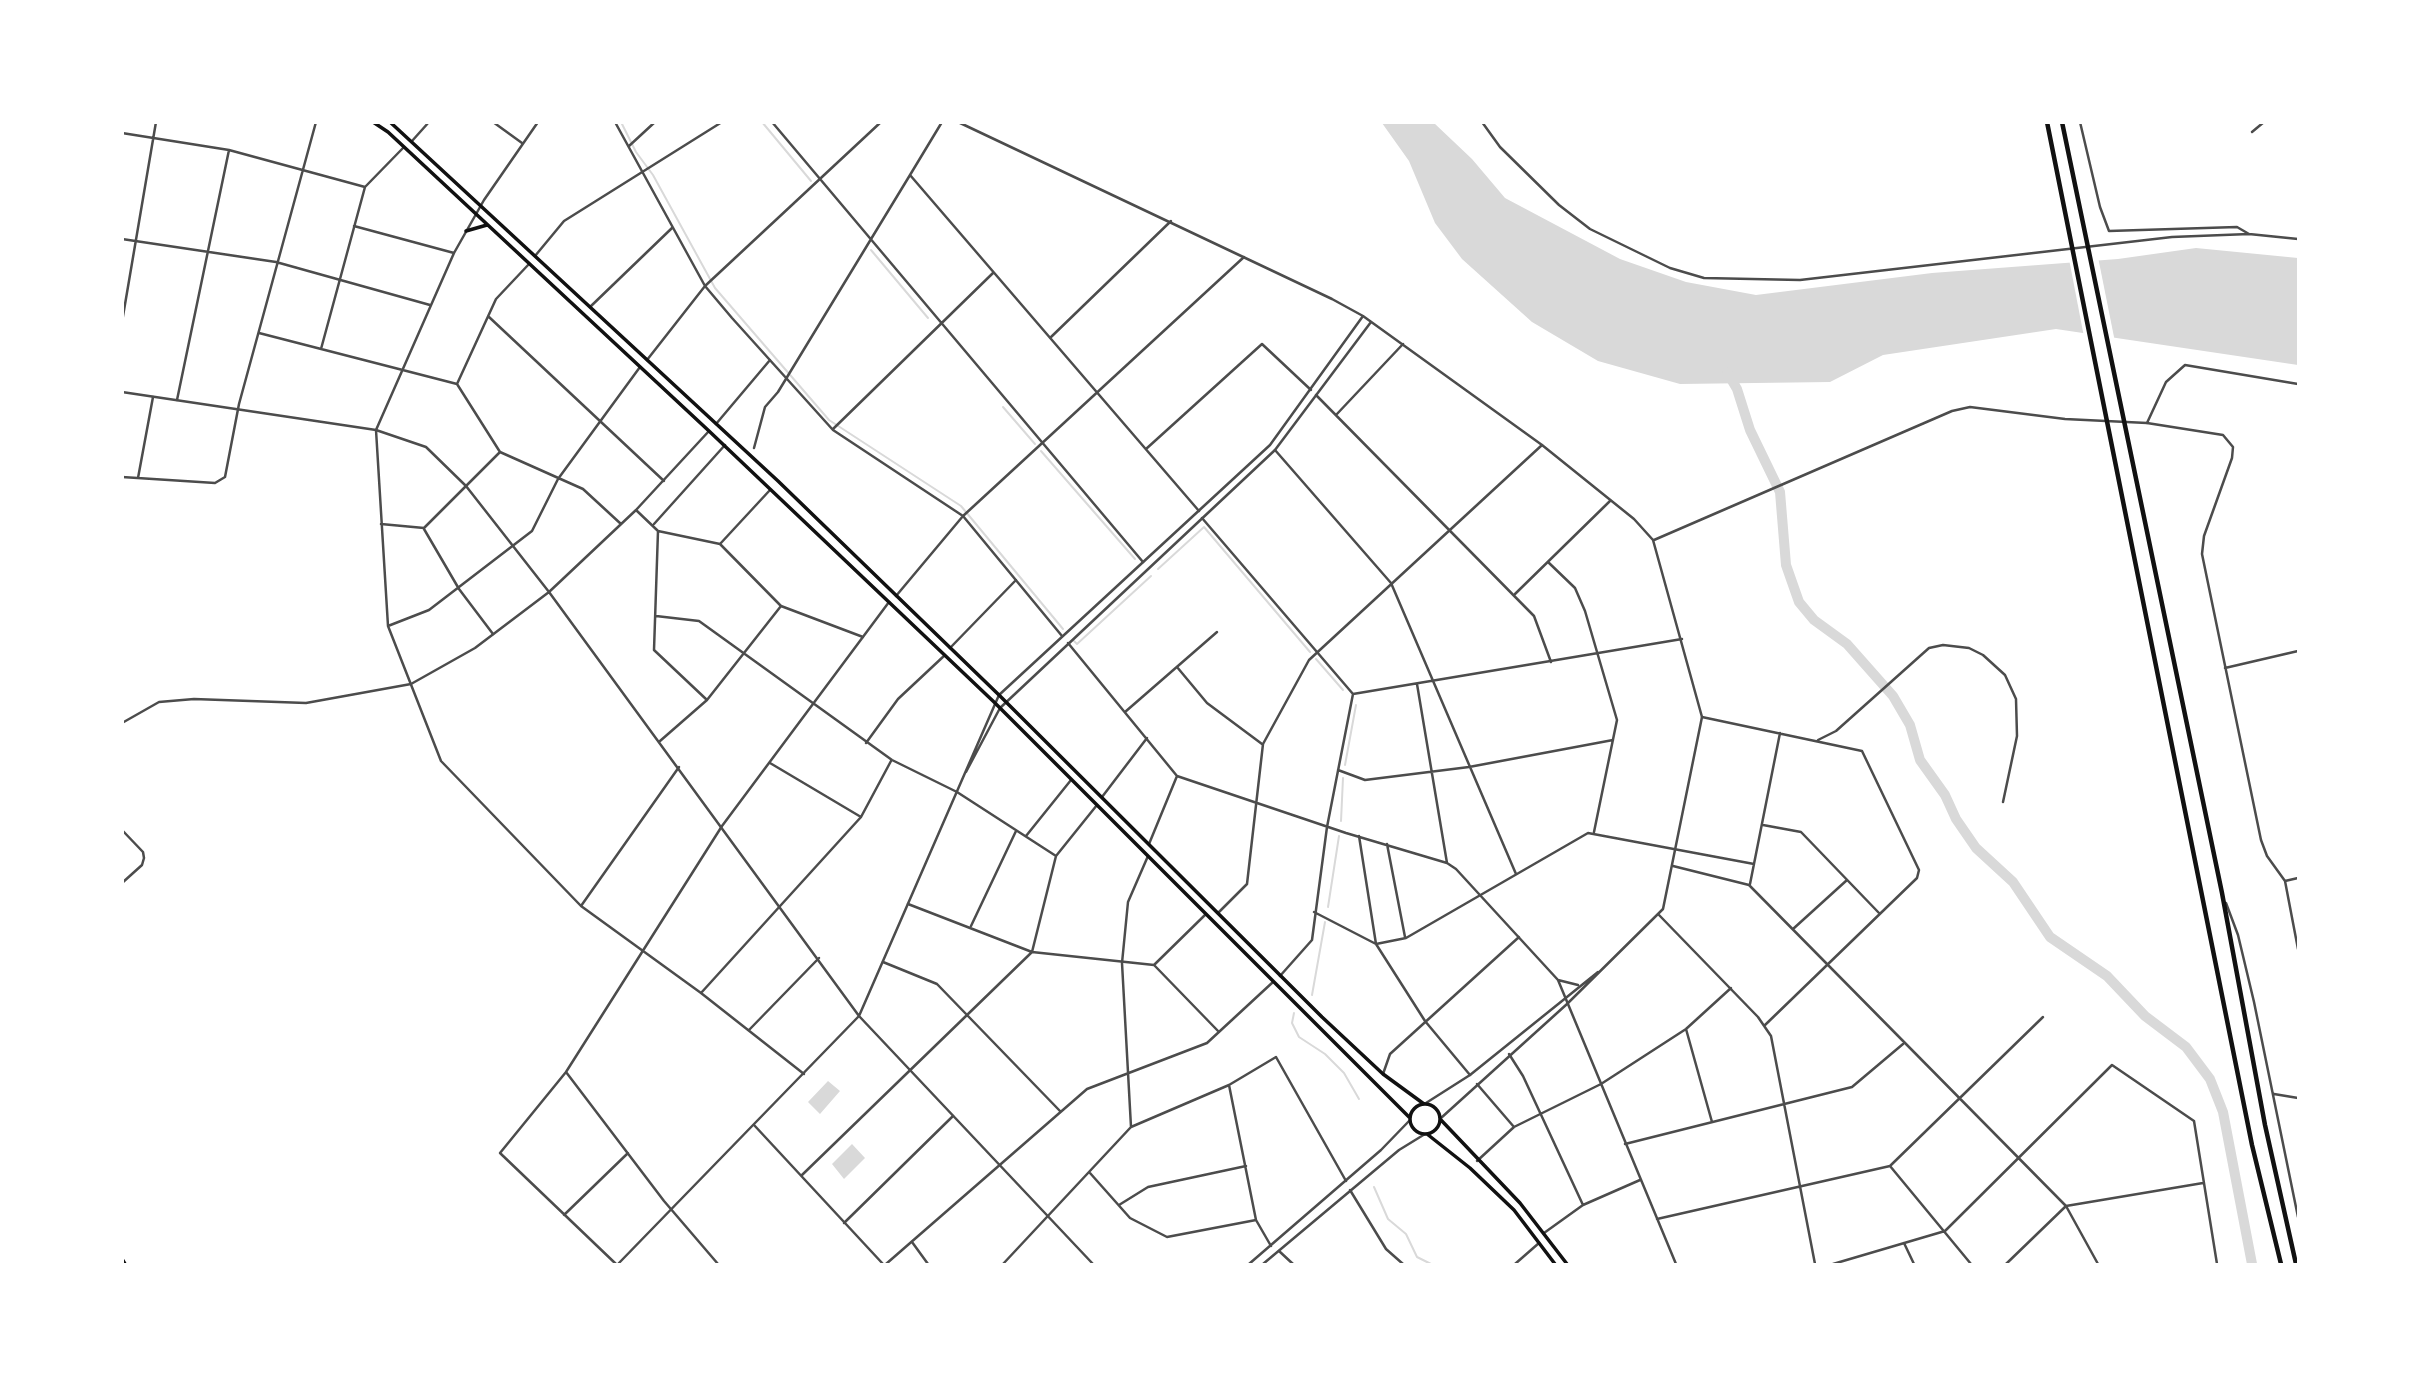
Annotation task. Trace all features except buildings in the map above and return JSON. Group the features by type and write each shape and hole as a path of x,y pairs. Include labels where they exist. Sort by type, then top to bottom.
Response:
{"highway":[{"path":"2047,122 2252,1145 2281,1265"},
{"path":"2062,122 2296,1265"}],"main road":[{"path":"373,122 404,147 725,445 995,702 1410,1119 1414,1129 1426,1134 1470,1168 1514,1210 1555,1265"},
{"path":"394,123 716,424 999,695 1280,976 1383,1074 1435,1107 1441,1119 1477,1161 1520,1203 1567,1265"},
{"path":"466,231 488,225"},
{"path":"1410,1119 1416,1106 1425,1103"},
{"path":"1426,1134 1436,1130 1441,1119"},
{"path":"122,1259 125,1265"}],"street":[{"path":"122,322 156,122"},
{"path":"122,477 215,483 225,477 237,409 316,122"},
{"path":"412,141 429,122"},
{"path":"493,122 522,144"},
{"path":"538,122 475,214 454,253 376,430 388,626 441,761 580,906 701,993 804,1074"},
{"path":"615,122 706,284 770,360 833,429 963,516 1177,776 1327,827 1447,863 1482,896 1558,980 1676,1265"},
{"path":"628,147 655,122"},
{"path":"535,256 564,221 722,122"},
{"path":"772,122 1143,562"},
{"path":"647,360 706,284 881,122"},
{"path":"754,448 765,407 872,240 942,122"},
{"path":"958,122 1363,316 1542,444 1634,519 1653,540 1702,717 1663,909 1567,1003 1441,1119"},
{"path":"1482,122 1500,147 1559,205 1590,229 1670,268 1704,278 1800,280 2172,237 2249,234 2298,239"},
{"path":"2080,122 2100,207 2109,231 2237,227 2249,234"},
{"path":"2252,132 2263,122"},
{"path":"122,133 229,150 365,187"},
{"path":"321,351 365,187 404,147"},
{"path":"177,400 229,150"},
{"path":"910,174 1199,511"},
{"path":"1050,338 1171,222"},
{"path":"354,226 454,253"},
{"path":"590,307 673,228"},
{"path":"122,239 276,262 430,305"},
{"path":"896,596 963,516 1244,257"},
{"path":"457,384 496,299 529,264"},
{"path":"833,429 993,273"},
{"path":"889,602 722,826 566,1072 500,1153 617,1265 859,1016 999,695 1270,444 1363,316"},
{"path":"489,317 664,481"},
{"path":"963,777 1000,708 1275,450 1371,322"},
{"path":"259,333 457,384 500,452 583,489 621,524"},
{"path":"1146,449 1262,344 1311,390"},
{"path":"1336,415 1403,344"},
{"path":"716,424 770,360"},
{"path":"2147,423 2166,382 2185,366 2298,384"},
{"path":"388,626 429,610 532,531 558,479 640,367"},
{"path":"122,392 376,430 426,447 466,486 549,592 859,1016 1093,1265"},
{"path":"1316,395 1534,616 1552,662"},
{"path":"138,478 153,397"},
{"path":"1653,540 1952,411 1970,407 2065,419 2147,423 2223,435 2233,447 2232,458 2204,536 2202,554 2261,840 2267,856 2285,881 2298,949"},
{"path":"122,723 159,702 194,699 306,703 411,684 494,634 549,592 636,510 709,431"},
{"path":"1270,444 1391,583 1516,874"},
{"path":"1218,913 1247,884 1264,744 1309,660 1542,444"},
{"path":"653,524 725,445"},
{"path":"424,528 500,452"},
{"path":"720,544 771,489"},
{"path":"1514,595 1610,501"},
{"path":"636,510 658,531 654,650 707,700"},
{"path":"1202,518 1353,694"},
{"path":"380,524 424,528"},
{"path":"424,528 459,589 494,634"},
{"path":"658,531 720,544 781,606 863,637"},
{"path":"1548,562 1575,588 1599,654 1617,720 1594,833"},
{"path":"950,648 1016,580"},
{"path":"660,741 707,700 781,606"},
{"path":"656,617 699,621 866,743 892,760 957,792 1056,856"},
{"path":"1125,712 1217,632"},
{"path":"1353,694 1682,639"},
{"path":"1818,740 1836,731 1918,656 1943,645 1969,648 1983,655 2005,675 2012,687 2019,714 2003,802"},
{"path":"2225,668 2298,652"},
{"path":"866,743 898,699 945,655"},
{"path":"1177,667 1207,703 1264,744"},
{"path":"1418,684 1447,863"},
{"path":"1280,976 1312,940 1327,827 1353,694"},
{"path":"1702,717 1862,751 1919,870 1917,878 1764,1026"},
{"path":"1749,885 1780,733"},
{"path":"1101,798 1147,738"},
{"path":"1338,770 1365,780 1469,767 1613,740"},
{"path":"701,993 860,817 892,760"},
{"path":"769,763 860,817"},
{"path":"580,906 679,767"},
{"path":"1149,844 1177,776"},
{"path":"1026,836 1071,780"},
{"path":"802,1175 965,1014 1032,952 1056,856 1097,806"},
{"path":"1763,825 1801,832 1880,914"},
{"path":"122,830 142,852 144,858 142,865 122,883"},
{"path":"970,927 1016,831"},
{"path":"1314,912 1376,944 1406,938 1516,874 1594,833 1754,864"},
{"path":"1359,836 1376,944 1425,1021 1470,1075"},
{"path":"1387,844 1406,938"},
{"path":"1130,1127 1122,963 1128,902 1148,856"},
{"path":"1673,866 1749,885 1959,1101 2066,1206 2098,1265"},
{"path":"2285,881 2298,878"},
{"path":"1793,929 1847,880"},
{"path":"2221,892 2238,935 2274,1094 2298,1217"},
{"path":"908,904 1032,952 1154,965 1219,1032"},
{"path":"1154,965 1206,914"},
{"path":"1658,915 1731,988 1771,1036 1815,1265"},
{"path":"1383,1074 1390,1054 1519,937"},
{"path":"749,1030 819,958"},
{"path":"883,962 937,984 1061,1112"},
{"path":"1425,1103 1470,1075 1564,996 1603,968"},
{"path":"1558,980 1578,985"},
{"path":"754,1125 884,1265 1087,1089 1128,1071 1207,1043 1273,982"},
{"path":"1477,1161 1514,1127 1601,1084 1686,1029 1731,988"},
{"path":"1657,1220 1890,1166 2043,1017"},
{"path":"1686,1029 1712,1122"},
{"path":"1625,1144 1852,1087 1904,1043"},
{"path":"1509,1054 1583,1205"},
{"path":"1003,1265 1130,1127 1229,1085 1276,1057 1346,1181"},
{"path":"1833,1265 1945,1231 2112,1065 2194,1121 2217,1265"},
{"path":"566,1072 718,1265"},
{"path":"1476,1084 1514,1127"},
{"path":"1229,1085 1256,1220 1271,1247"},
{"path":"2274,1094 2298,1098"},
{"path":"844,1223 953,1116"},
{"path":"1249,1265 1346,1181 1410,1119"},
{"path":"1263,1265 1399,1150 1426,1134"},
{"path":"564,1215 628,1153"},
{"path":"1119,1205 1148,1187 1247,1166"},
{"path":"1890,1166 1972,1265"},
{"path":"1090,1173 1130,1217 1167,1237 1256,1220"},
{"path":"1544,1233 1583,1205 1640,1180"},
{"path":"2006,1265 2066,1206 2203,1183"},
{"path":"1350,1190 1386,1249 1403,1265"},
{"path":"912,1242 928,1265"},
{"path":"1515,1265 1539,1242"},
{"path":"1904,1243 1914,1265"},
{"path":"1279,1251 1293,1265"}],"shaded area":[{"path":"1382,123 1434,123 1472,159 1505,198 1620,259 1686,282 1756,295 1932,273 2118,259 2196,248 2298,258 2298,365 2056,329 1883,355 1830,382 1680,384 1598,361 1532,322 1462,259 1435,223 1409,161"},
{"path":"828,1081 840,1091 820,1114 808,1102"},
{"path":"852,1144 865,1158 844,1179 832,1164"}],"pier":[{"path":"2098,257 2115,342 2084,337 2069,259"}],"waterway":[{"path":"621,122 715,288 829,420 961,506 1063,629"},
{"path":"762,122 811,181"},
{"path":"871,250 928,318"},
{"path":"1727,372 1737,389 1750,430 1780,492 1786,565 1799,602 1814,620 1847,644 1893,696 1910,725 1920,760 1945,795 1956,819 1976,848 2013,882 2050,937 2107,976 2145,1016 2186,1047 2210,1079 2223,1112 2252,1264"},
{"path":"1003,407 1035,444"},
{"path":"1041,451 1135,559"},
{"path":"1158,569 1204,527 1310,652"},
{"path":"1074,641 1077,644 1151,576"},
{"path":"1316,659 1343,690"},
{"path":"1345,765 1356,705"},
{"path":"1341,821 1343,778"},
{"path":"1328,907 1339,836"},
{"path":"1312,995 1325,922"},
{"path":"1294,1013 1292,1023 1299,1037 1325,1054 1344,1073 1359,1099"},
{"path":"1374,1187 1388,1219 1406,1234 1417,1257 1431,1264"}]}
